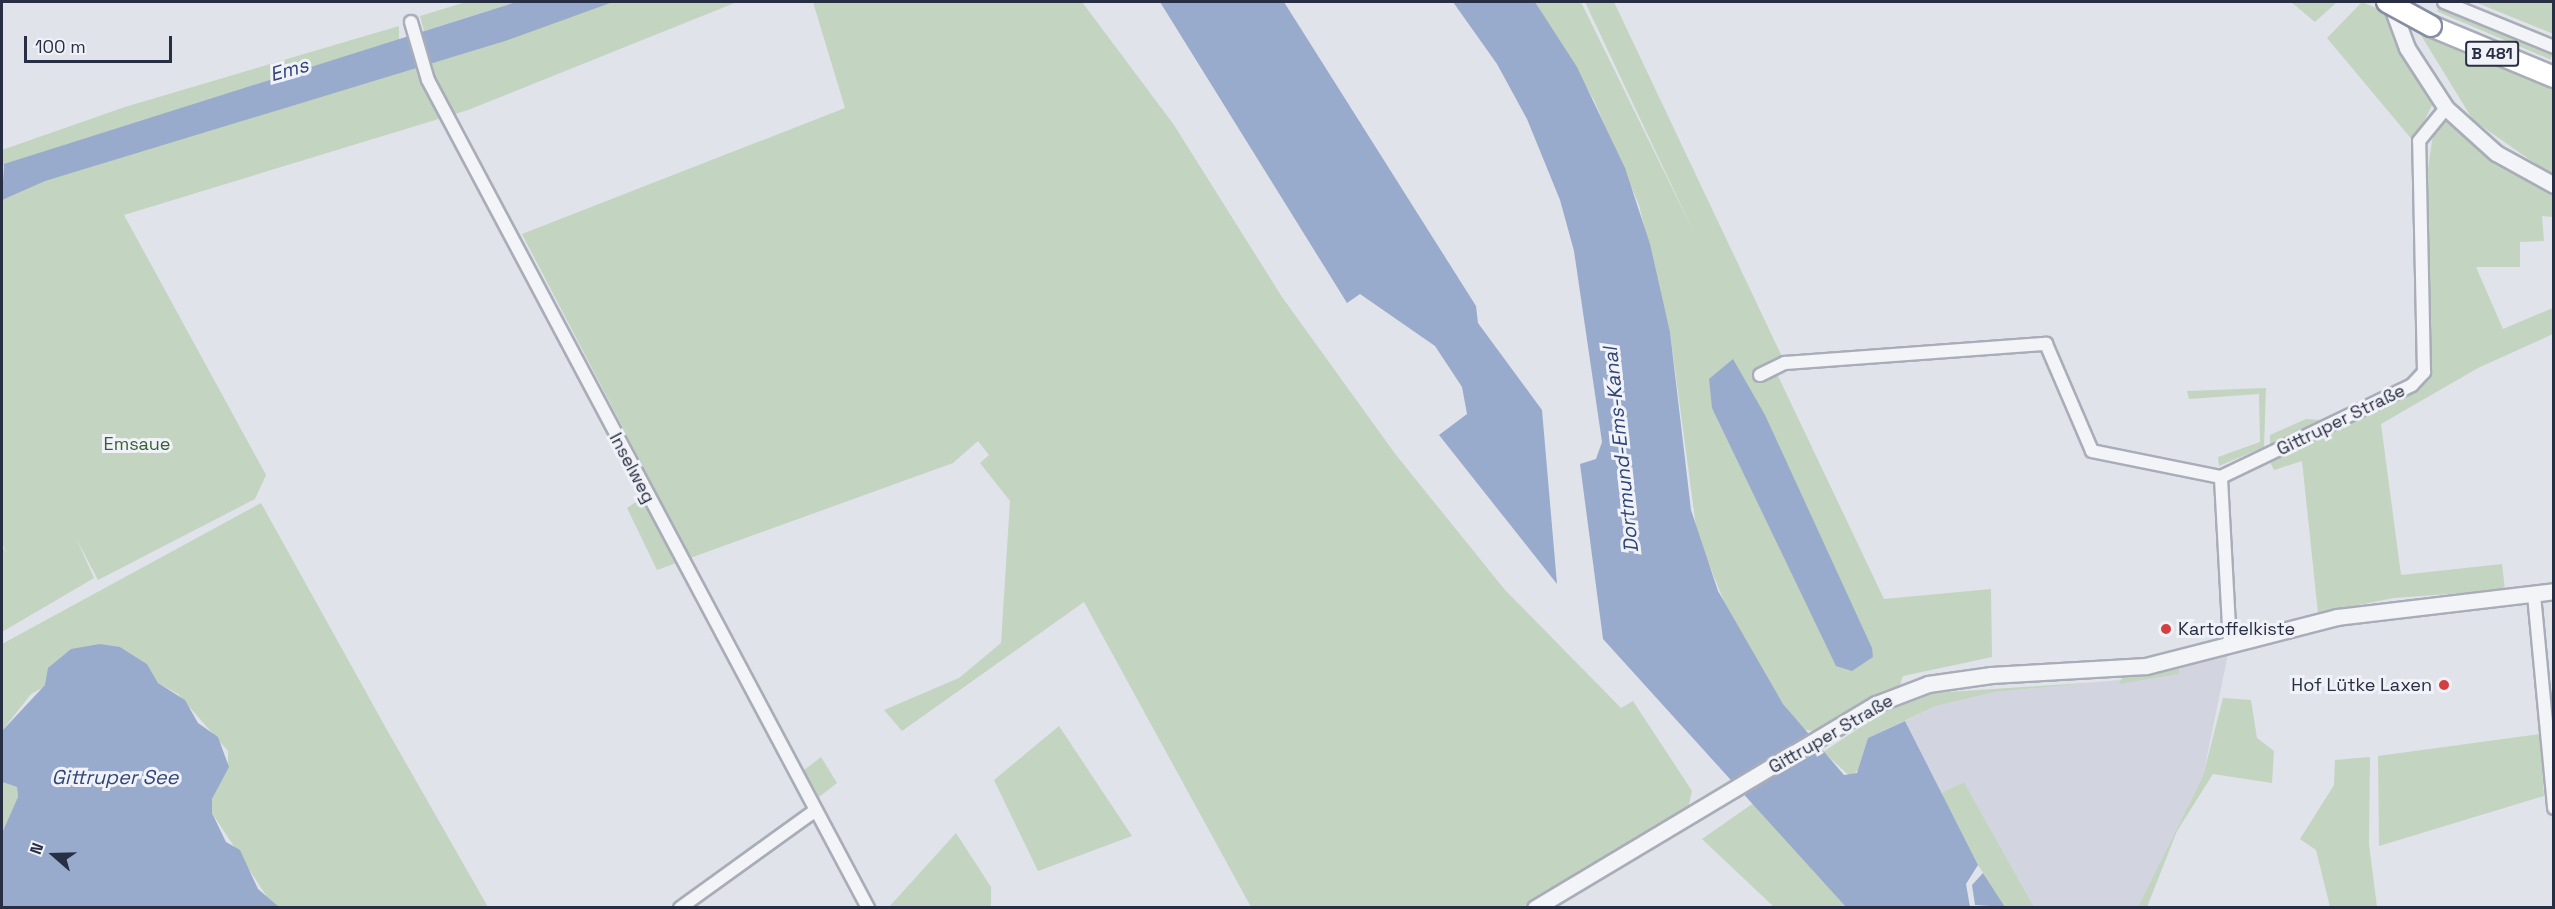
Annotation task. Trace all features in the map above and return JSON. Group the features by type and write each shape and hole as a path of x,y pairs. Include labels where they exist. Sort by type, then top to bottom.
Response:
{"highway":[{"name":"B 481","path":"2389,2 2432,26 2553,77"}],"street":[{"path":"2389,2 2407,48 2446,108 2496,153 2553,186"},
{"path":"2444,2 2553,47"},
{"name":"Inselweg","path":"411,22 428,80 813,812 868,908"},
{"name":"Gittruper Straße","path":"2222,477 2412,385 2424,372 2419,141 2446,108"},
{"path":"1760,375 1785,363 2046,344 2092,451 2222,477 2230,645"},
{"name":"Gittruper Straße","path":"1535,908 1876,704 1937,682 2134,668 2337,617 2553,591"},
{"path":"2534,595 2553,808"},
{"path":"680,908 813,812"}],"shaded area":[{"path":"2228,654 2203,776 2138,907 2034,907 1964,782 1941,793 1905,721 1936,706 1995,692 2179,674 2180,664"}],"green space":[{"path":"466,2 516,2 424,31 420,16"},
{"name":"Emsaue","path":"580,2 737,2 468,110 124,215 266,475 255,499 98,580 76,538 94,578 2,632 2,546 6,553 2,542 2,183"},
{"path":"813,2 1082,2 1174,125 1282,297 1396,455 1505,590 1621,708 1633,701 1692,791 1688,809 1522,907 1251,907 1084,602 902,731 884,710 959,678 1001,643 1010,501 980,463 989,455 978,441 953,463 657,570 627,508 655,489 522,234 845,108"},
{"path":"1535,2 1581,2 1697,239 1585,2 1614,2 1785,363 1778,376 1884,599 1991,589 1992,657 1903,676 1899,688 1818,731 1804,730 1783,704 1729,614 1697,534 1670,332 1639,205 1594,100"},
{"path":"2291,2 2337,2 2315,22"},
{"path":"2362,2 2388,13 2408,64 2434,101 2414,142 2327,38"},
{"path":"2475,2 2553,2 2553,34 2551,33"},
{"path":"2440,5 2553,53 2550,60 2437,11"},
{"path":"399,26 399,41 2,166 2,150 125,107"},
{"path":"2419,32 2553,85 2553,176 2473,120"},
{"path":"2445,120 2486,155 2553,193 2553,217 2542,216 2544,241 2520,242 2520,267 2476,267 2503,329 2553,308 2553,334 2478,368 2381,424 2401,575 2502,564 2505,590 2394,598 2318,613 2302,461 2274,470 2270,462 2412,391 2431,371 2427,176 2433,134"},
{"path":"2266,388 2264,447 2219,466 2218,457 2260,442 2259,394 2189,399 2187,391"},
{"path":"2306,419 2321,420 2270,446 2270,435"},
{"path":"261,503 488,907 279,908 271,903 212,813 212,799 228,767 228,751 178,694 158,683 147,664 120,647 31,694 2,731 2,644"},
{"path":"2180,664 2179,674 2119,684 2124,675"},
{"path":"2099,682 1995,692 1936,706 1868,738 1859,769 1851,777 1823,752 1880,714 1934,693"},
{"path":"2223,698 2251,700 2257,738 2274,751 2272,783 2213,774 2177,831 2147,907 2138,907 2203,776"},
{"path":"1059,726 1132,836 1038,871 994,780"},
{"path":"2540,734 2544,796 2379,846 2378,756"},
{"path":"821,757 837,783 819,797 804,770"},
{"path":"2370,757 2369,844 2377,907 2330,907 2316,850 2300,839 2334,785 2335,760"},
{"path":"2,782 17,787 18,798 2,833"},
{"path":"1964,782 2034,907 2005,907 1978,865 1941,793"},
{"path":"1755,802 1846,907 1774,907 1702,839"},
{"path":"956,833 991,887 991,907 889,907"}],"water":[{"path":"516,2 613,2 505,41 45,181 2,200 4,164"},
{"path":"1160,2 1284,2 1476,306 1478,323 1542,410 1557,584 1439,435 1467,414 1462,387 1435,346 1360,294 1347,303"},
{"name":"Dortmund-Ems-Kanal","path":"1453,2 1535,2 1577,67 1625,168 1650,244 1670,332 1691,510 1718,591 1783,704 1844,775 1857,773 1868,738 1905,721 1978,865 1966,884 1970,907 1846,907 1603,639 1580,464 1596,459 1602,442 1574,251 1560,200 1527,119 1497,64"},
{"path":"1733,359 1765,415 1872,648 1873,657 1852,671 1836,666 1712,408 1709,379"},
{"name":"Gittruper See","path":"100,644 120,647 147,664 158,683 185,700 198,723 218,737 229,767 212,799 212,813 226,842 240,850 258,889 279,907 2,907 2,833 18,797 17,787 2,782 2,731 45,685 48,668 71,649"},
{"path":"1983,873 2005,907 1975,905 1972,885"}],"place":[{"name":"Kartoffelkiste","path":"2166,629"},
{"name":"Hof Lütke Laxen","path":"2444,685"}],"water label":[{"name":"Ems","path":"289,70"}]}
